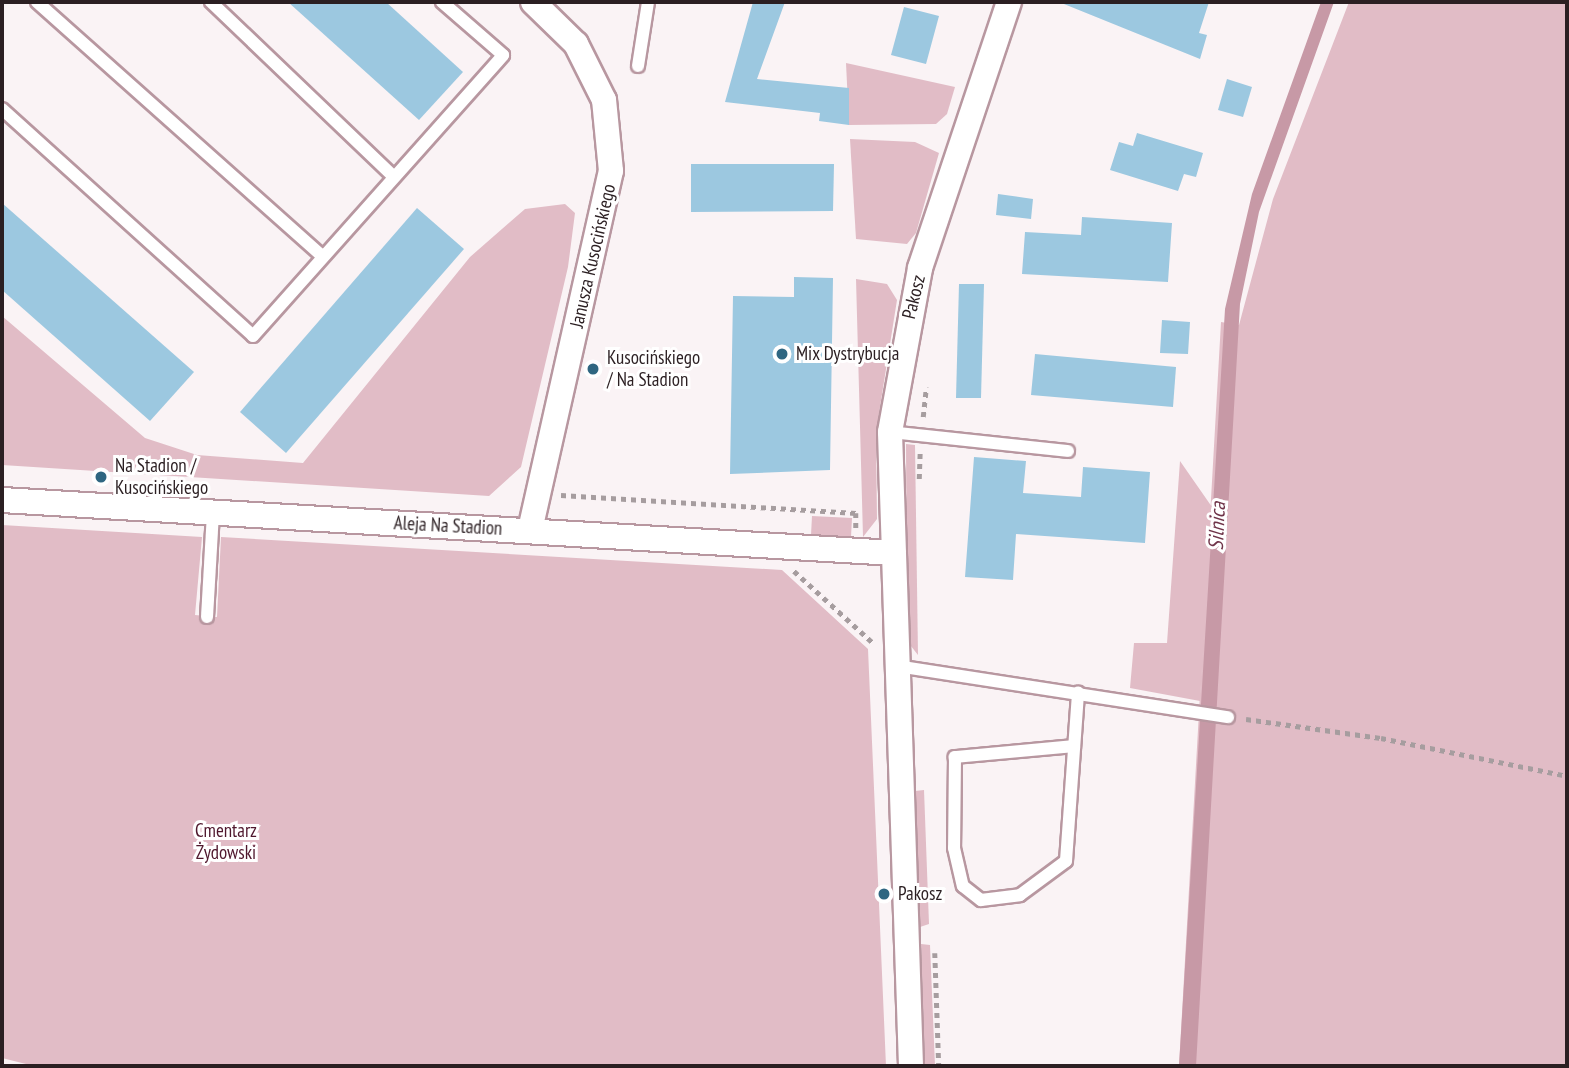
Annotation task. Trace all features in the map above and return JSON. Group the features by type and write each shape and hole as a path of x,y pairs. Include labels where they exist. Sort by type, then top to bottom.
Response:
{"street":[{"name":"Janusza Kusocińskiego","path":"530,530 611,171 604,100 576,44 533,2"},
{"name":"Pakosz","path":"911,1066 890,432 920,268 1009,2"},
{"name":"Aleja Na Stadion","path":"2,500 893,552"}],"lane":[{"path":"37,2 323,257"},
{"path":"211,2 394,177"},
{"path":"2,109 253,336 503,55 442,2"},
{"path":"638,66 648,2"},
{"path":"890,432 1068,451"},
{"path":"207,617 214,513"},
{"path":"897,666 1228,717"},
{"path":"1074,746 955,757 954,848 963,886 981,901 1020,895 1066,861 1074,746 1077,692"}],"path":[{"path":"918,490 927,372"},
{"path":"558,495 856,513 856,536"},
{"path":"783,561 876,646 876,633"},
{"path":"1228,717 1381,738 1567,776"},
{"path":"934,937 939,1066"}],"green space":[{"path":"1349,2 1567,2 1567,1066 1179,1066 1221,322 1239,325 1273,199"},
{"path":"846,63 955,87 947,114 936,124 849,125"},
{"path":"850,139 915,142 939,153 916,233 907,244 856,239"},
{"path":"565,204 575,213 568,267 521,467 489,496 2,465 2,316 145,438 197,455 303,463 470,257 525,209"},
{"path":"856,279 887,284 897,300 876,432 877,519 863,537"},
{"path":"906,444 915,445 918,655 907,641"},
{"path":"1180,461 1212,507 1200,701 1130,688 1134,643 1167,643"},
{"path":"812,516 852,518 851,537 811,535"},
{"name":"Cmentarz Żydowski","path":"2,525 202,537 195,615 217,617 221,537 782,570 868,649 886,1066 34,1066 2,1058"},
{"path":"924,790 929,924 920,927 915,791"},
{"path":"921,944 930,945 935,1066 925,1066"}],"water":[{"name":"Silnica","path":"1321,2 1334,2 1259,212 1240,304 1196,1066 1179,1066 1225,309 1252,194"}],"building":[{"path":"288,2 386,2 463,72 419,120"},
{"path":"753,2 785,2 757,79 849,88 849,125 819,121 820,113 725,102"},
{"path":"1059,2 1209,2 1199,33 1207,35 1200,59"},
{"path":"904,7 939,16 926,64 891,55"},
{"path":"1227,79 1252,87 1243,117 1218,110"},
{"path":"1137,133 1203,153 1196,177 1184,174 1178,191 1110,170 1119,142 1133,146"},
{"path":"691,164 834,164 833,211 691,212"},
{"path":"998,194 1033,199 1031,219 996,215"},
{"path":"2,203 194,372 150,421 2,290"},
{"path":"417,208 464,249 286,453 240,412"},
{"path":"1082,217 1172,223 1168,282 1022,274 1025,232 1081,235"},
{"name":"Mix Dystrybucja","path":"794,277 833,278 830,470 730,474 733,296 794,297"},
{"path":"959,284 984,284 981,398 956,398"},
{"path":"1162,320 1190,322 1188,354 1160,353"},
{"path":"1035,354 1176,367 1173,407 1031,395"},
{"path":"974,457 1026,461 1023,493 1081,497 1083,467 1150,472 1145,543 1016,534 1013,580 965,577"}],"place":[{"name":"Mix Dystrybucja","path":"782,354"},
{"name":"Kusocińskiego / Na Stadion","path":"593,369"},
{"name":"Na Stadion / Kusocińskiego","path":"101,477"},
{"name":"Pakosz","path":"884,894"}]}
